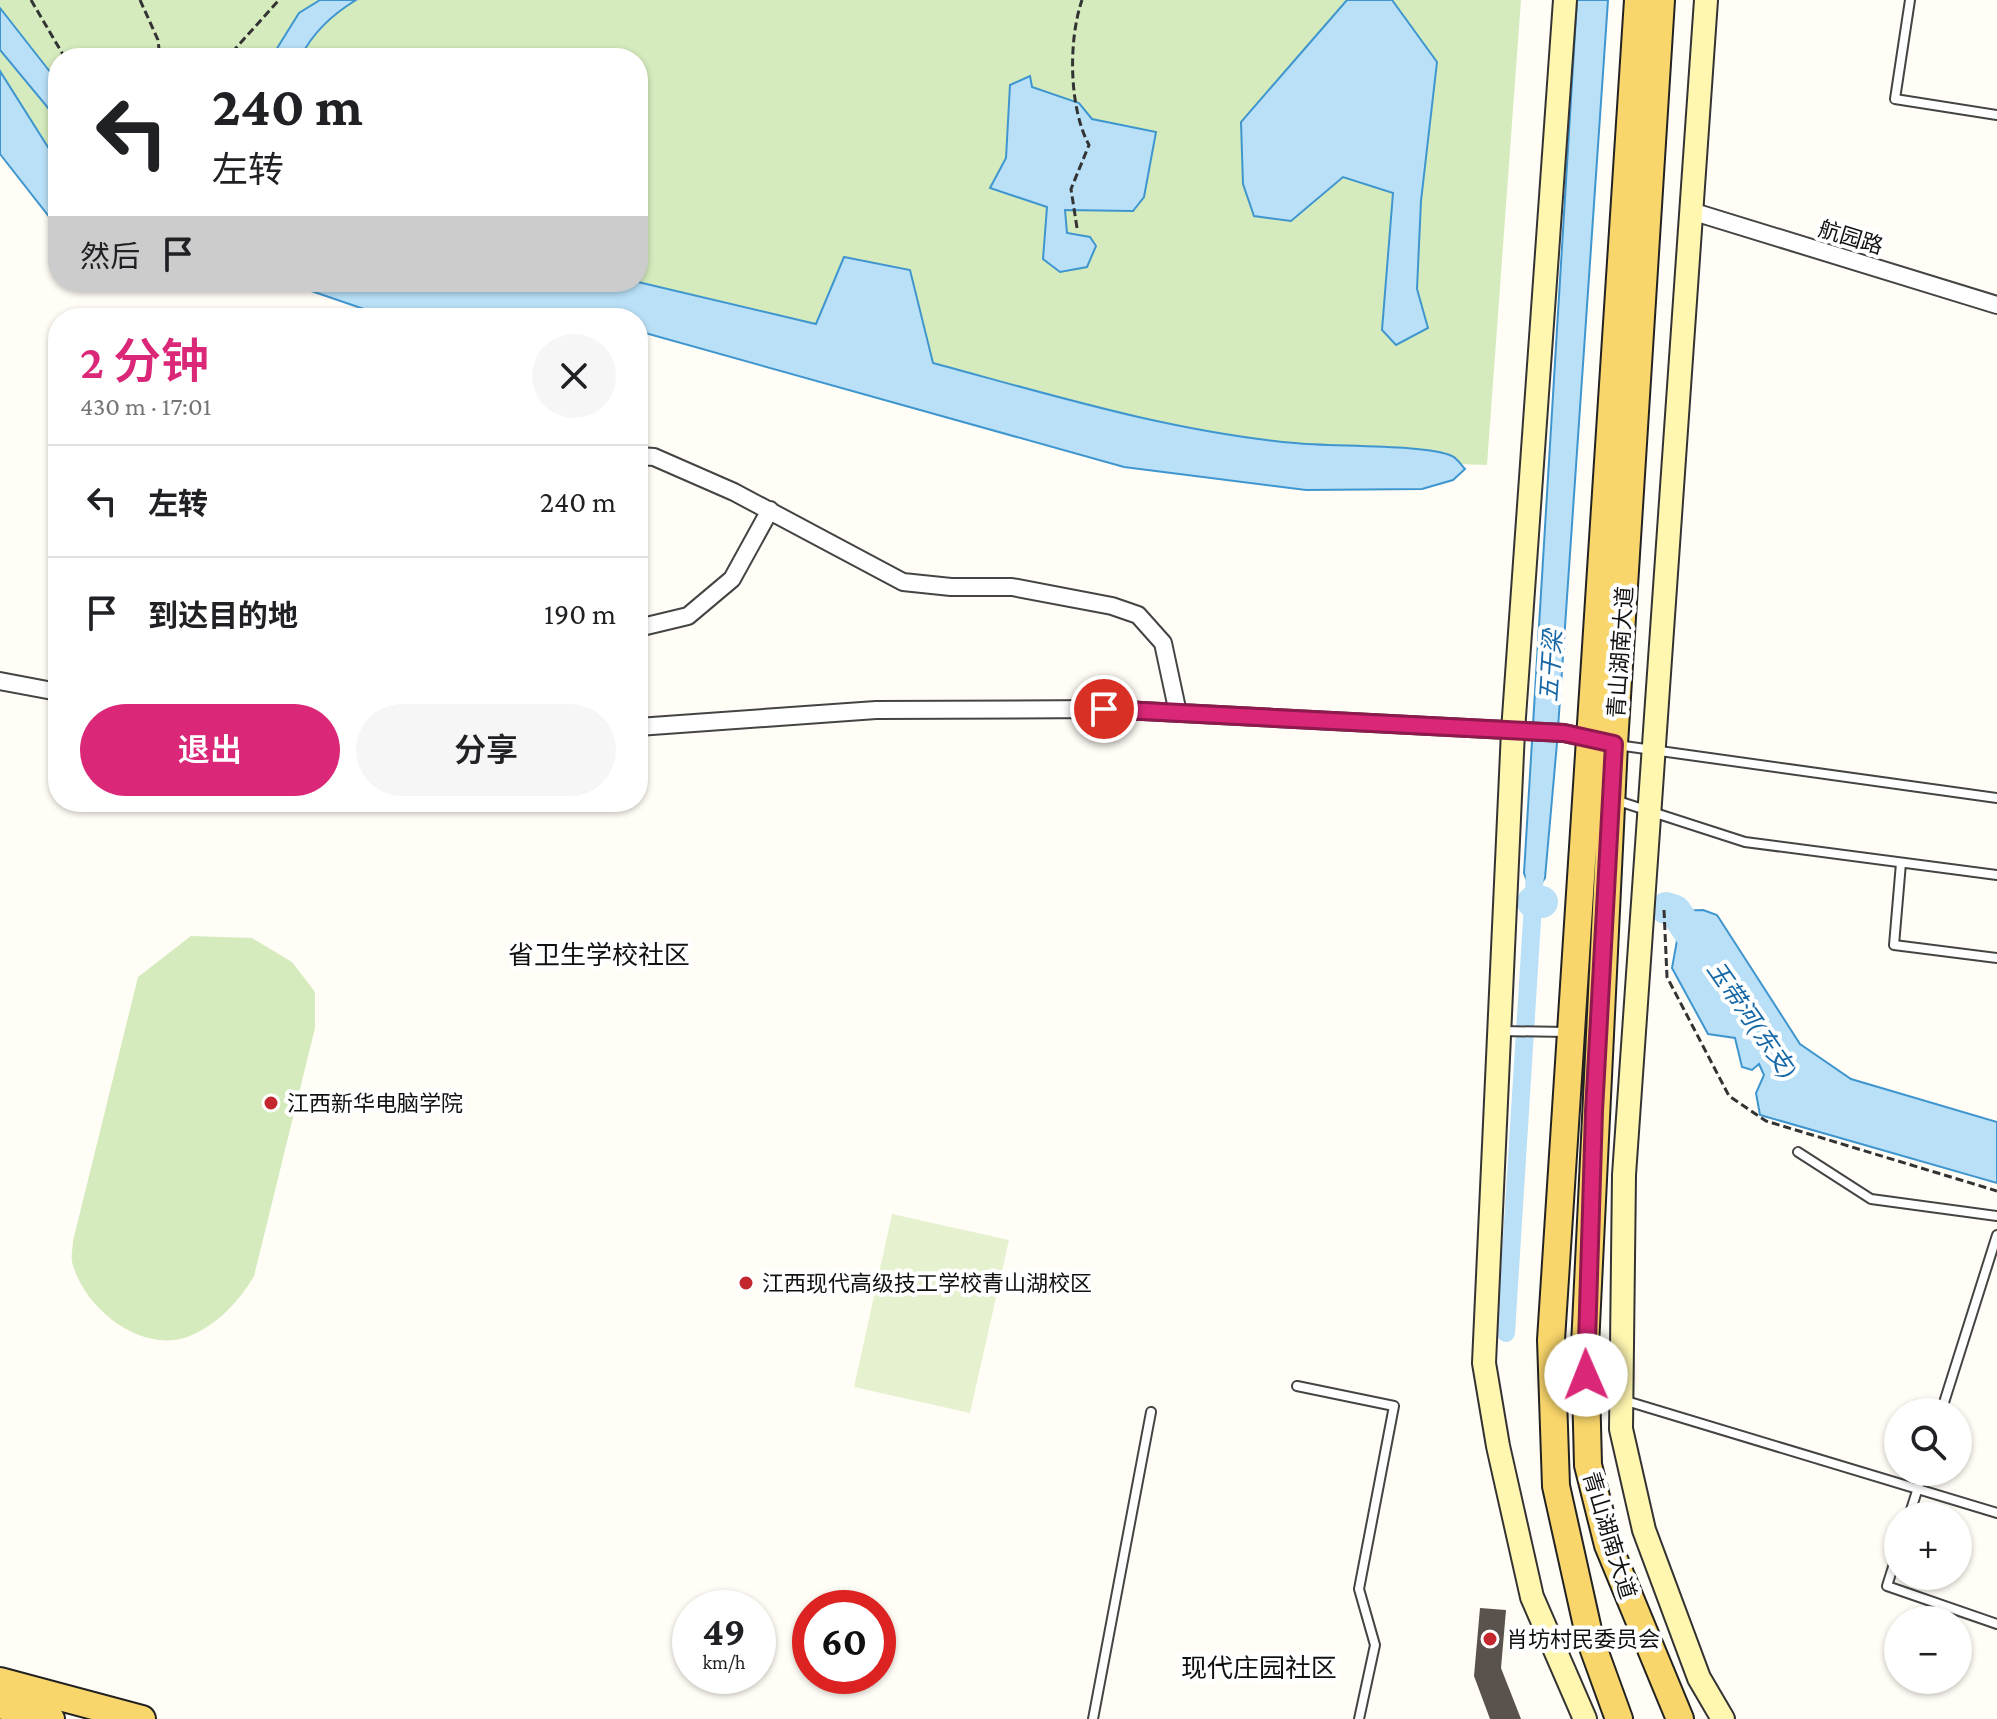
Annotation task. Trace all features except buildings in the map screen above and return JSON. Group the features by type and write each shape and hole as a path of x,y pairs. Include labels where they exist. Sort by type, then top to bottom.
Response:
{"main road":[{"path":"1565,0 1516,731 1484,1363 1498,1446 1532,1597 1585,1719"},
{"name":"青山湖南大道","path":"1638,0 1602,742 1612,799 1585,1346 1588,1465 1608,1545 1680,1719"},
{"name":"青山湖南大道","path":"1619,1719 1590,1639 1556,1486 1551,1340 1560,1033 1602,742 1661,0"},
{"path":"1706,0 1649,811 1641,975 1624,1175 1620,1399 1621,1429 1644,1530 1699,1678 1723,1719"},
{"path":"0,1681 142,1719"},
{"path":"0,1705 51,1719"}],"street":[{"name":"航园路","path":"1691,211 1997,305"},
{"path":"648,457 770,510 903,582 951,587 1012,587 1112,606 1138,615 1163,643 1178,713"},
{"path":"648,626 688,616 732,579 770,510"},
{"path":"0,681 48,690"},
{"path":"648,726 876,710 1104,709 1564,733 1602,742"}],"lane":[{"path":"1910,0 1895,99 1997,115"},
{"path":"1602,742 1997,798"},
{"path":"1612,799 1745,842 1997,875"},
{"path":"1901,863 1894,945 1997,958"},
{"path":"1503,1032 1560,1033"},
{"path":"1798,1152 1871,1199 1997,1216"},
{"path":"1945,1398 1997,1235"},
{"path":"1297,1386 1394,1406 1359,1589 1375,1645 1359,1719"},
{"path":"1620,1399 1997,1513"},
{"path":"1093,1719 1151,1412"},
{"path":"1913,1502 1918,1486"},
{"path":"1899,1590 1997,1624"}],"path":[{"path":"31,0 59,48"},
{"path":"140,0 159,48"},
{"path":"236,48 279,0"},
{"path":"1077,228 1072,212 1071,189 1089,145 1081,134 1074,95 1075,19 1082,0"},
{"path":"1664,899 1667,977 1729,1096 1766,1121 1997,1191"}],"green space":[{"path":"0,0 1521,0 1487,465 1148,454 648,285 648,48 48,48 48,179 0,109"},
{"path":"191,936 252,938 292,962 315,992 315,1028 254,1276 240,1297 210,1325 186,1337 158,1340 126,1329 98,1308 79,1280 72,1253 138,977"},
{"path":"892,1214 1009,1240 970,1413 854,1387"}],"water":[{"path":"320,0 356,0 324,25 306,48 277,48 299,13"},
{"path":"1347,0 1392,0 1437,62 1421,201 1417,289 1428,328 1396,345 1382,330 1393,193 1343,177 1291,221 1254,216 1243,184 1241,122"},
{"path":"1577,0 1608,0 1557,743 1545,878 1533,896 1524,873"},
{"path":"0,8 48,69 48,108 0,50"},
{"path":"0,71 48,147 48,215 0,154"},
{"path":"1030,76 1032,87 1079,103 1092,119 1156,132 1144,197 1133,211 1065,210 1067,233 1090,237 1096,246 1087,267 1060,272 1043,259 1047,207 990,188 1006,158 1010,85"},
{"path":"844,257 910,270 933,363 1112,411 1203,430 1295,443 1422,449 1452,456 1465,469 1453,480 1422,489 1306,490 1124,467 648,334 648,308 361,308 314,292 648,292 648,284 816,324"},
{"path":"1703,910 1717,915 1800,1044 1851,1079 1997,1122 1997,1183 1760,1115 1756,1093 1764,1075 1759,1064 1752,1070 1742,1067 1735,1038 1708,1034 1672,968 1678,935 1675,911"}],"waterway":[{"name":"五干梁","path":"1506,1333 1535,873"},
{"name":"玉带河(东支)","path":"1533,902 1542,902"},
{"name":"玉带河(东支)","path":"1666,908 1675,911 1700,947"}],"place":[{"name":"江西新华电脑学院","path":"271,1103"},
{"name":"江西现代高级技工学校青山湖校区","path":"746,1283"},
{"name":"肖坊村民委员会","path":"1490,1639"}],"district":[{"name":"省卫生学校社区","path":"599,955"},
{"name":"现代庄园社区","path":"1259,1668"}],"route":[{"path":"1104,709 1564,733 1614,744 1594,1111 1586,1375"}]}
